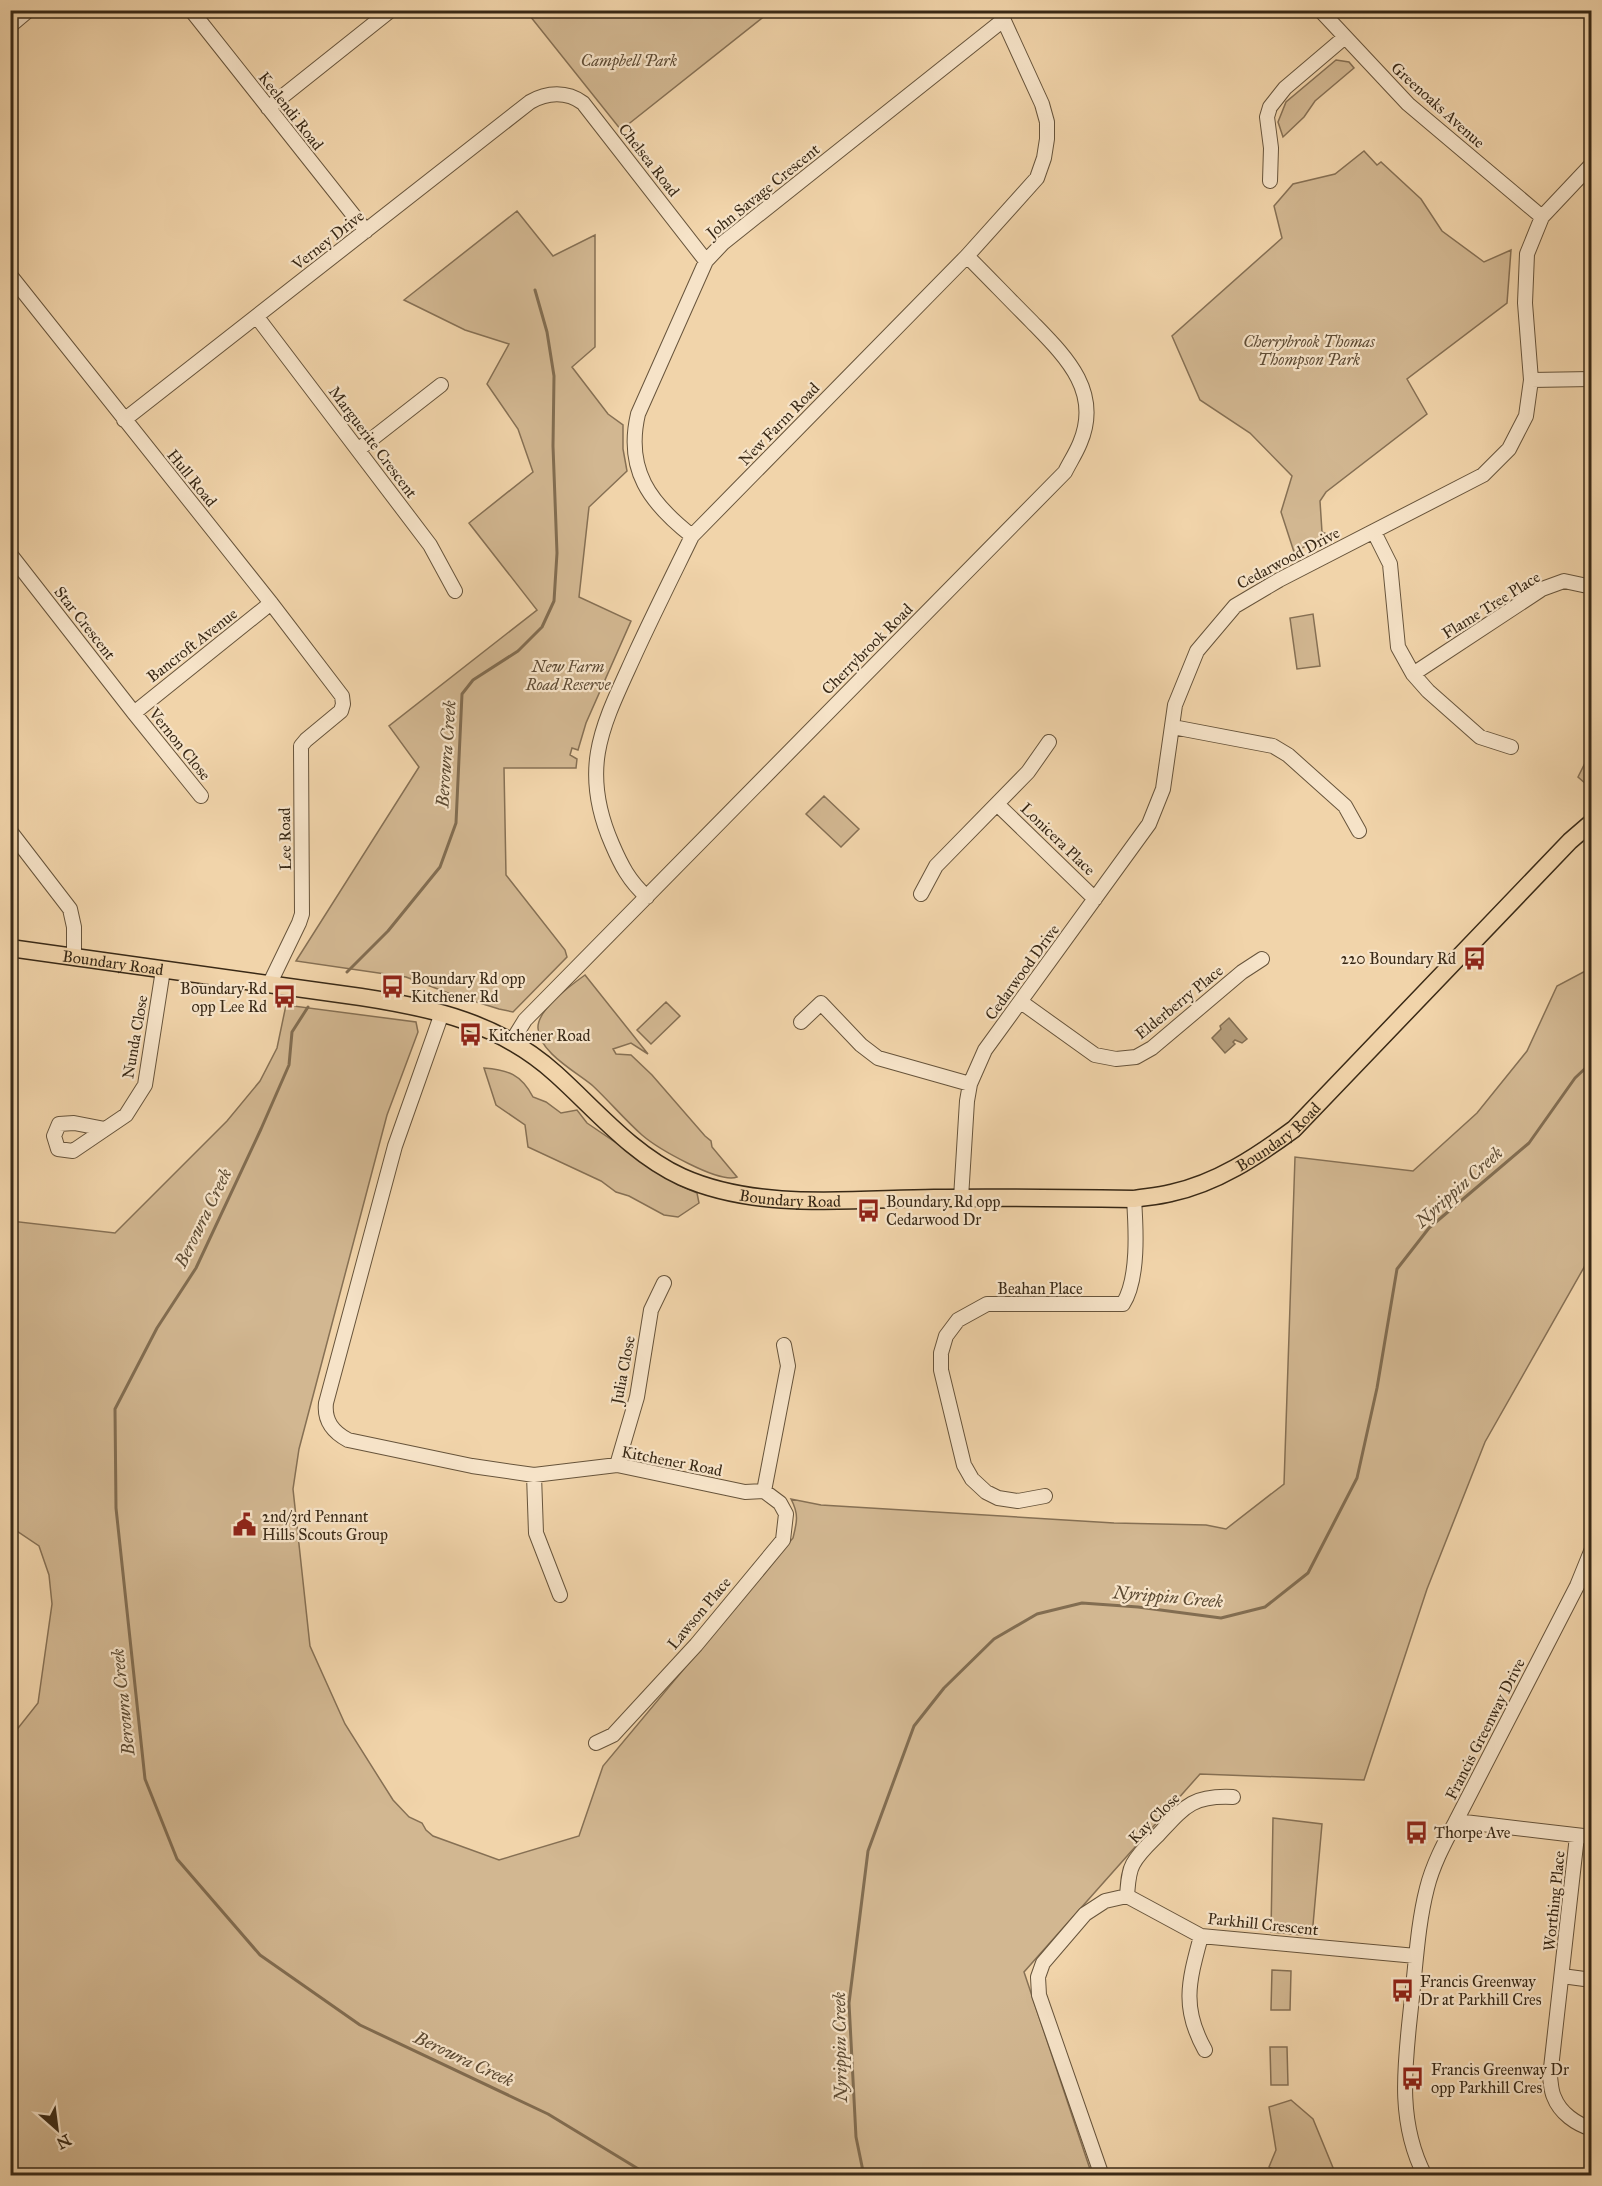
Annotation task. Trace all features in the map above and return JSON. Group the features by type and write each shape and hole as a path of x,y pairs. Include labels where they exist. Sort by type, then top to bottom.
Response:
{"main road":[{"name":"Boundary Road","path":"10,948 400,1003 461,1018 513,1041 531,1053 590,1108 652,1159 681,1176 714,1188 780,1200 1134,1198 1170,1194 1227,1173 1254,1158 1294,1129 1570,841 1592,822"}],"street":[{"path":"10,26 29,10"},
{"name":"Keelendi Road","path":"191,10 366,231"},
{"path":"268,108 391,10"},
{"name":"Greenoaks Avenue","path":"1320,10 1408,104 1542,217"},
{"name":"New Farm Road","path":"646,897 622,868 603,821 596,791 596,758 609,711 692,536 967,256 1036,178 1044,158 1047,122 1042,104 1001,16"},
{"name":"John Savage Crescent","path":"692,536 669,518 641,480 636,467 633,434 638,414 706,261 723,243 1001,16"},
{"path":"1270,181 1271,148 1267,117 1270,107 1285,88 1345,37"},
{"name":"Chelsea Road","path":"555,94 568,95 583,103 706,261"},
{"name":"Verney Drive","path":"124,420 530,102 539,97 555,94"},
{"name":"Cedarwood Drive","path":"961,1198 964,1118 970,1084 985,1050 1149,824 1163,789 1175,705 1197,651 1235,606 1279,580 1483,475 1509,449 1526,416 1531,380 1525,303 1527,254 1542,217 1592,164"},
{"name":"Cherrybrook Road","path":"513,1041 525,1020 1065,472 1085,426 1086,406 1082,384 1062,352 967,256"},
{"name":"Hull Road","path":"10,275 271,603 339,692 343,704"},
{"name":"Marguerite Crescent","path":"257,317 430,545 455,591"},
{"path":"1531,380 1592,379"},
{"path":"359,449 441,385"},
{"path":"1374,532 1390,564 1398,647 1413,674 1428,691 1480,736 1511,747"},
{"name":"Star Crescent","path":"10,554 134,713"},
{"name":"Flame Tree Place","path":"1413,674 1542,590 1564,581 1592,587"},
{"name":"Bancroft Avenue","path":"134,713 271,603"},
{"name":"Lee Road","path":"268,985 302,914 300,749 306,740 338,714 343,704"},
{"name":"Vernon Close","path":"134,713 201,796"},
{"path":"1173,727 1274,746 1288,755 1346,806 1359,831"},
{"name":"Lonicera Place","path":"921,894 936,866 1028,772 1049,742"},
{"name":"Lonicera Place","path":"997,804 1095,899"},
{"path":"10,831 70,909 74,927 74,957"},
{"name":"Elderberry Place","path":"1021,1002 1095,1055 1116,1059 1136,1057 1152,1048 1242,972 1262,959"},
{"name":"Nunda Close","path":"105,1129 126,1115 145,1085 163,970"},
{"path":"801,1022 821,1003 861,1045 878,1058 970,1084"},
{"name":"Kitchener Road","path":"442,1013 395,1146 329,1392 325,1413 331,1427 338,1435 348,1440 472,1466 534,1475 617,1465 745,1492 764,1491"},
{"name":"Beahan Place","path":"1045,1496 1018,1501 998,1498 986,1492 972,1479 964,1465 941,1370 941,1353 946,1336 958,1320 987,1304 1123,1304 1129,1294 1136,1239 1134,1198"},
{"name":"Julia Close","path":"617,1465 637,1397 651,1310 664,1283"},
{"path":"764,1491 788,1366 784,1345"},
{"path":"534,1475 536,1533 560,1595"},
{"name":"Lawson Place","path":"596,1743 613,1736 696,1645 783,1540 786,1514 780,1503 764,1491"},
{"name":"Francis Greenway Drive","path":"1425,2175 1411,2142 1405,2113 1403,2086 1416,1956 1427,1888 1439,1855 1577,1586 1592,1549"},
{"name":"Kay Close","path":"1127,1896 1133,1864 1185,1806 1214,1796 1233,1797"},
{"path":"1456,1821 1584,1837"},
{"name":"Worthing Place","path":"1584,1837 1562,1976 1550,2077 1554,2097 1564,2112 1575,2121 1592,2129"},
{"path":"1102,2175 1039,1995 1038,1977 1043,1963 1085,1914 1105,1901 1127,1896"},
{"name":"Parkhill Crescent","path":"1127,1896 1201,1936 1416,1956"},
{"path":"1201,1936 1189,1978 1189,2013 1196,2034 1205,2050"},
{"path":"1562,1976 1592,1980"}],"green space":[{"name":"Campbell Park","path":"526,11 771,11 621,130"},
{"path":"1336,60 1349,62 1354,68 1315,101 1304,117 1283,137 1278,122 1286,102"},
{"name":"Cherrybrook Thomas Thompson Park","path":"1364,151 1377,165 1381,162 1421,199 1442,231 1484,262 1511,250 1507,303 1407,379 1427,414 1326,492 1320,501 1322,532 1329,535 1294,552 1281,512 1292,476 1250,433 1200,400 1172,336 1282,238 1274,206 1293,184 1335,174"},
{"name":"New Farm Road Reserve","path":"517,211 553,256 595,235 595,347 572,367 608,414 623,425 623,449 627,471 589,507 579,597 631,621 586,723 578,750 572,748 570,755 577,759 576,768 504,768 506,875 565,950 567,957 513,1012 451,994 406,977 296,961 419,767 389,726 537,610 469,523 533,472 518,429 487,384 509,344 465,330 404,300"},
{"path":"1313,614 1320,666 1297,669 1290,618"},
{"path":"1591,751 1591,778 1586,784 1578,777"},
{"path":"824,796 859,829 841,847 806,814"},
{"path":"1591,968 1591,1255 1485,1442 1427,1589 1364,1780 1200,1774 1024,1972 1092,2175 11,2176 11,1737 38,1703 52,1604 49,1575 39,1546 11,1527 11,1221 115,1233 227,1121 260,1081 277,1048 286,1005 416,1022 418,1032 387,1115 299,1449 293,1489 310,1646 345,1724 393,1800 409,1817 422,1823 433,1836 499,1860 579,1836 603,1766 793,1538 796,1518 791,1499 821,1505 1114,1523 1206,1525 1226,1529 1284,1484 1295,1157 1413,1171 1477,1113 1527,1051 1557,986"},
{"path":"585,975 648,1054 631,1043 613,1049 616,1054 631,1055 652,1075 711,1141 712,1147 737,1177 728,1178 688,1164 650,1141 593,1086 560,1061 544,1045 538,1028 543,1014 556,999"},
{"path":"666,1002 680,1016 651,1044 637,1030"},
{"path":"484,1068 507,1072 519,1078 533,1097 546,1102 561,1113 577,1110 587,1123 677,1184 697,1193 699,1203 678,1217 664,1215 629,1196 616,1192 601,1181 528,1147 525,1125 496,1105"},
{"path":"1273,1818 1322,1824 1312,1936 1271,1932"},
{"path":"1272,1970 1291,1971 1290,2010 1271,2010"},
{"path":"1270,2047 1287,2047 1288,2085 1271,2085"},
{"path":"1291,2100 1313,2119 1336,2175 1280,2175 1269,2167 1276,2150 1269,2107"}],"shaded area":[{"path":"1229,1018 1247,1039 1242,1043 1235,1040 1233,1042 1235,1044 1225,1053 1212,1038"}],"waterway":[{"name":"Berowra Creek","path":"347,972 388,931 440,867 456,823 462,694 473,680 518,651 542,627 554,601 557,553 553,446 554,376 547,332 535,290"},
{"name":"Berowra Creek","path":"308,1007 292,1032 289,1065 196,1268 157,1328 115,1409 116,1508 145,1779 177,1859 260,1955 360,2025 548,2114 650,2176"},
{"name":"Nyrippin Creek","path":"864,2176 856,2137 849,2003 868,1851 914,1726 944,1688 994,1639 1037,1614 1082,1603 1138,1607 1221,1618 1265,1607 1308,1573 1357,1478 1377,1388 1397,1269 1429,1228 1529,1143 1575,1078 1592,1062"}],"place":[{"name":"220 Boundary Rd","path":"1474,958"},
{"name":"Boundary Rd opp Kitchener Rd","path":"393,987"},
{"name":"Boundary Rd opp Lee Rd","path":"285,997"},
{"name":"Kitchener Road","path":"470,1035"},
{"name":"Boundary Rd opp Cedarwood Dr","path":"868,1210"},
{"name":"2nd/3rd Pennant Hills Scouts Group","path":"244,1525"},
{"name":"Thorpe Ave","path":"1416,1832"},
{"name":"Francis Greenway Dr at Parkhill Cres","path":"1402,1990"},
{"name":"Francis Greenway Dr opp Parkhill Cres","path":"1413,2078"}]}
